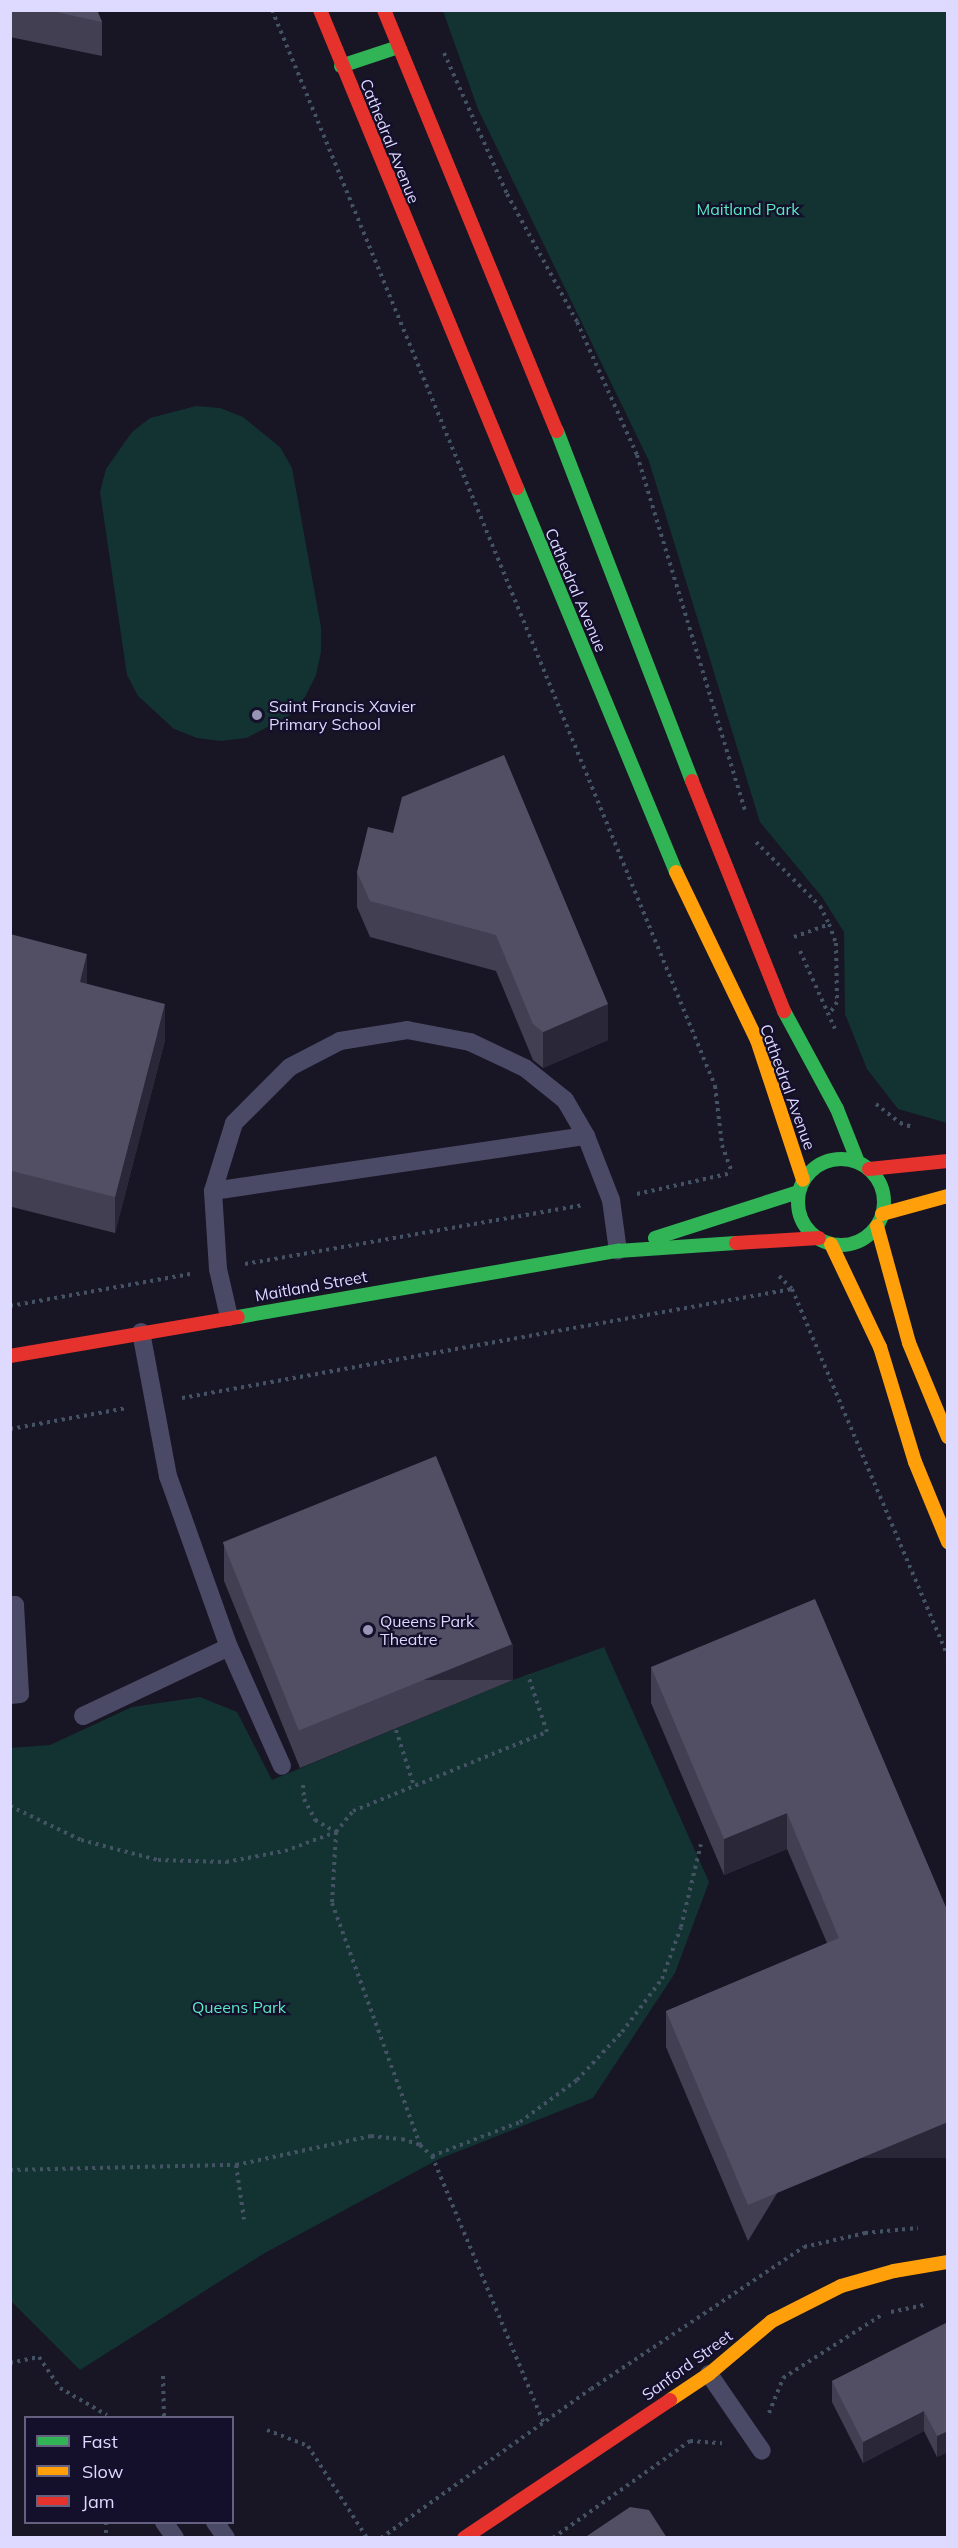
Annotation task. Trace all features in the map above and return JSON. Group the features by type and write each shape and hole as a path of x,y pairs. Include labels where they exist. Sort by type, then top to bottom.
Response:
{"main road":[{"name":"Cathedral Avenue","path":"320,10 341,66 684,892 757,1040 801,1186"},
{"name":"Cathedral Avenue","path":"384,10 531,364 764,967 795,1036 837,1109 863,1166"},
{"path":"341,66 398,47"},
{"path":"948,1161 863,1166 834,1159 811,1170 801,1186 801,1219 825,1241 880,1347 915,1462 948,1542"},
{"path":"863,1166 882,1190 880,1220 909,1343 948,1437"},
{"name":"Maitland Street","path":"618,1251 801,1186"},
{"path":"825,1241 856,1242 880,1220 948,1196"},
{"name":"Maitland Street","path":"10,1356 618,1251 825,1241"},
{"name":"Sanford Street","path":"464,2538 709,2374 772,2321 841,2286 894,2271 948,2262"}],"lane":[{"path":"229,1317 218,1269 213,1191 234,1123 290,1067 340,1041 407,1030 470,1042 525,1068 565,1100 586,1136 611,1200 618,1251"},
{"path":"213,1191 586,1136"},
{"path":"141,1332 168,1476 230,1647 282,1766"},
{"path":"10,1605 15,1605 20,1694 10,1695"},
{"path":"83,1716 230,1647"},
{"path":"709,2374 762,2451"},
{"path":"165,2524 175,2538"},
{"path":"217,2524 226,2538"}],"path":[{"path":"272,10 715,1086 722,1144 735,1178"},
{"path":"440,44 507,194 577,322 637,455 747,817"},
{"path":"762,861 754,839 820,906 829,924 836,943 837,1002 829,1015"},
{"path":"794,937 829,924"},
{"path":"789,926 837,1033"},
{"path":"872,1097 878,1107 900,1123 916,1128"},
{"path":"10,1306 611,1200 732,1173"},
{"path":"776,1273 792,1289 948,1657"},
{"path":"10,1429 792,1289"},
{"path":"10,1806 81,1839 158,1860 226,1862 285,1851 336,1832 353,1810 547,1732 528,1675"},
{"path":"396,1730 414,1786"},
{"path":"282,1766 303,1780 304,1799 315,1820 336,1832"},
{"path":"336,1832 332,1903 420,2145"},
{"path":"432,2156 520,2122 577,2080 622,2032 662,1978 681,1928 701,1844"},
{"path":"10,2170 192,2169 236,2165 371,2136 402,2139 420,2145 432,2156 544,2424"},
{"path":"236,2165 244,2219"},
{"path":"381,2538 804,2247 865,2233 926,2227"},
{"path":"10,2363 39,2357 60,2388 107,2415"},
{"path":"163,2376 164,2416"},
{"path":"267,2430 308,2446 368,2538"}],"green space":[{"name":"Maitland Park","path":"443,11 947,11 947,1123 898,1109 867,1069 845,1014 844,932 822,897 760,822 649,461 478,109"},
{"path":"196,406 220,408 243,417 280,447 292,468 321,627 321,652 316,675 305,697 289,716 246,738 221,741 197,738 174,729 138,696 127,675 100,492 106,469 132,432 150,418"},
{"name":"Queens Park","path":"604,1647 709,1882 675,1973 593,2098 439,2159 263,2254 80,2370 11,2301 10,1748 50,1745 132,1707 200,1697 237,1712 272,1780 513,1680"}],"building":[{"path":"47,10 97,10 102,22"},
{"path":"504,755 608,1004 543,1032 533,1024 496,935 370,901 357,872 368,827 393,833 402,797"},
{"path":"10,934 87,954 80,982 165,1004 115,1197 12,1171 10,1176"},
{"name":"Queens Park Theatre","path":"436,1456 512,1644 299,1730 223,1542"},
{"path":"815,1599 948,1912 948,2122 748,2205 666,2011 839,1938 787,1813 724,1839 651,1667"},
{"path":"948,2322 948,2431 937,2436 924,2411 863,2442 832,2381"},
{"path":"630,2507 649,2510 667,2538 584,2538"}],"traffic: fast":[{"path":"341,66 398,47"},
{"path":"557,431 692,781"},
{"path":"517,488 676,872"},
{"path":"784,1011 837,1109 858,1162"},
{"path":"841,1159 865,1166 877,1178 884,1202 877,1226 865,1238 841,1245 817,1238 805,1226 798,1202 805,1178 817,1166 841,1159"},
{"path":"655,1238 798,1192"},
{"path":"238,1317 618,1251 736,1243"}],"traffic: slow":[{"path":"676,872 757,1040 803,1180"},
{"path":"882,1214 948,1196"},
{"path":"877,1226 909,1343 948,1437"},
{"path":"831,1244 880,1347 915,1462 948,1542"},
{"path":"670,2400 709,2374 772,2321 841,2286 894,2271 948,2262"}],"traffic: jam":[{"path":"320,10 517,488"},
{"path":"384,10 557,431"},
{"path":"692,781 784,1011"},
{"path":"869,1169 948,1161"},
{"path":"736,1243 819,1238"},
{"path":"10,1356 238,1317"},
{"path":"464,2538 670,2400"}],"place":[{"name":"Saint Francis Xavier Primary School","path":"257,715"},
{"name":"Queens Park Theatre","path":"368,1630"}]}
